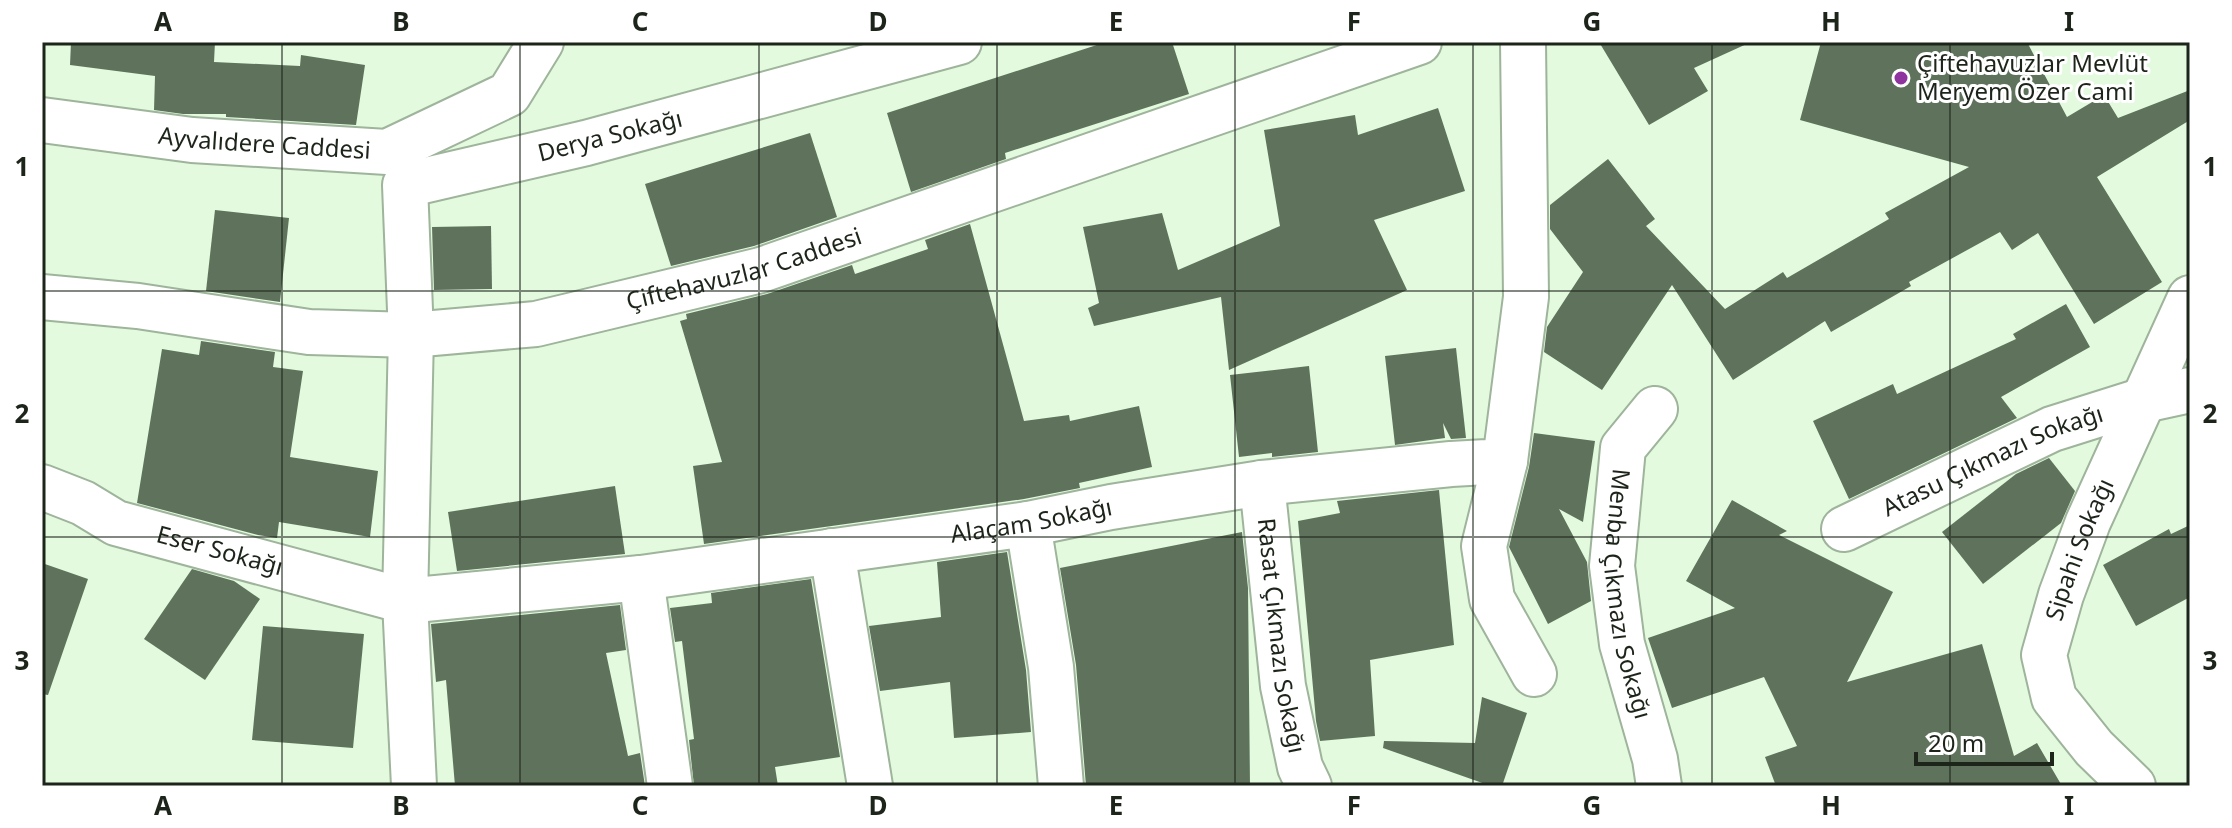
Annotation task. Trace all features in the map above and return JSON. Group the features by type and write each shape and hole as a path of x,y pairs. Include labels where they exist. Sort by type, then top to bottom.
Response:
{"street":[{"name":"Ayvalıdere Caddesi","path":"42,120 396,168 509,94 541,42"},
{"name":"Derya Sokağı","path":"396,168 586,143 959,42"},
{"name":"Çiftehavuzlar Caddesi","path":"42,297 138,306 309,332 411,335 536,324 761,270 1419,42"},
{"path":"1523,42 1526,297 1505,461 1484,546 1492,599 1534,674"},
{"path":"396,168 411,335 405,601 414,786"},
{"name":"Sipahi Sokağı","path":"2133,786 2094,748 2054,698 2044,655 2061,595 2088,522 2190,298"},
{"name":"Atasu Çıkmazı Sokağı","path":"1844,529 2052,429 2144,400 2190,390"},
{"name":"Menba Çıkmazı Sokağı","path":"1655,409 1623,448 1612,566 1622,644 1655,759 1659,786"},
{"name":"Alaçam Sokağı","path":"405,601 641,578 1028,524 1111,507 1262,483 1505,461"},
{"name":"Rasat Çıkmazı Sokağı","path":"1262,483 1283,686 1300,767 1309,786"},
{"name":"Eser Sokağı","path":"42,487 83,503 116,523 405,601"},
{"path":"1028,524 1051,667 1061,786"},
{"path":"832,551 870,786"},
{"path":"641,578 670,786"}],"building":[{"path":"71,42 215,42 214,62 300,66 301,55 365,65 356,125 154,110 155,76 70,65"},
{"path":"1106,42 1172,42 1189,94 1005,153 1006,159 911,192 887,113"},
{"path":"1599,42 1751,42 1694,68 1708,91 1649,125"},
{"path":"1821,42 1991,42 2002,45 2027,42 2067,117 2104,95 2118,118 2190,90 2190,120 2097,177 2162,282 2094,324 2038,233 2012,250 2000,232 1909,282 1911,286 1831,332 1825,321 1733,380 1672,285 1602,390 1544,352 1547,327 1583,272 1550,229 1550,205 1608,159 1655,219 1646,226 1725,309 1783,272 1787,278 1889,219 1885,213 1969,167 1800,120"},
{"path":"1438,108 1465,191 1374,220 1407,290 1229,370 1221,297 1094,326 1088,308 1099,303 1083,227 1162,213 1178,270 1280,226 1264,130 1355,115 1358,135"},
{"path":"810,133 837,217 754,246 671,266 645,184"},
{"path":"215,210 289,218 280,302 206,291"},
{"path":"970,224 1024,421 1069,415 1070,421 1139,406 1152,467 1079,483 1080,488 1024,499 704,544 693,466 722,462 680,321 687,319 686,314 767,294 852,265 855,274 928,249 925,240"},
{"path":"491,226 492,289 434,290 432,227"},
{"path":"2066,304 2090,347 2001,397 2017,418 1849,499 1813,421 1893,384 1897,394 2016,339 2013,334"},
{"path":"201,341 275,352 273,367 303,371 290,457 378,471 370,537 279,522 277,538 137,503 162,349 199,355"},
{"path":"1456,348 1466,438 1451,439 1443,423 1445,438 1395,445 1385,356"},
{"path":"1309,366 1318,452 1239,457 1230,375"},
{"path":"1534,433 1595,441 1583,522 1559,509 1587,562 1591,601 1548,624 1509,547"},
{"path":"2049,458 2075,491 2061,523 1983,584 1942,532 2016,474"},
{"path":"615,486 625,554 457,571 448,512"},
{"path":"1439,490 1454,645 1370,660 1375,736 1320,741 1298,521 1340,513 1337,501"},
{"path":"1732,500 1787,531 1779,535 1893,592 1847,682 1982,644 2014,756 2037,743 2062,786 1776,786 1765,757 1797,746 1764,677 1672,708 1648,638 1735,608 1686,581"},
{"path":"2190,525 2190,597 2136,626 2103,565 2169,529 2171,534"},
{"path":"1242,532 1248,588 1250,786 1086,786 1076,665 1060,568"},
{"path":"1007,552 1026,670 1031,732 954,738 950,682 880,691 869,626 941,617 937,562"},
{"path":"42,563 88,579 48,695 42,694"},
{"path":"192,569 234,581 260,599 205,680 144,639"},
{"path":"811,579 840,757 775,767 778,786 694,786 689,740 694,739 682,641 675,642 670,608 712,603 711,593"},
{"path":"620,605 626,650 606,653 628,756 640,753 645,786 455,786 446,680 436,682 431,624"},
{"path":"263,626 364,634 353,748 252,740"},
{"path":"1482,697 1527,713 1502,786 1491,786 1383,748 1384,741 1475,743"}],"place":[{"name":"Çiftehavuzlar Mevlüt Meryem Özer Cami","path":"1901,78"}]}
